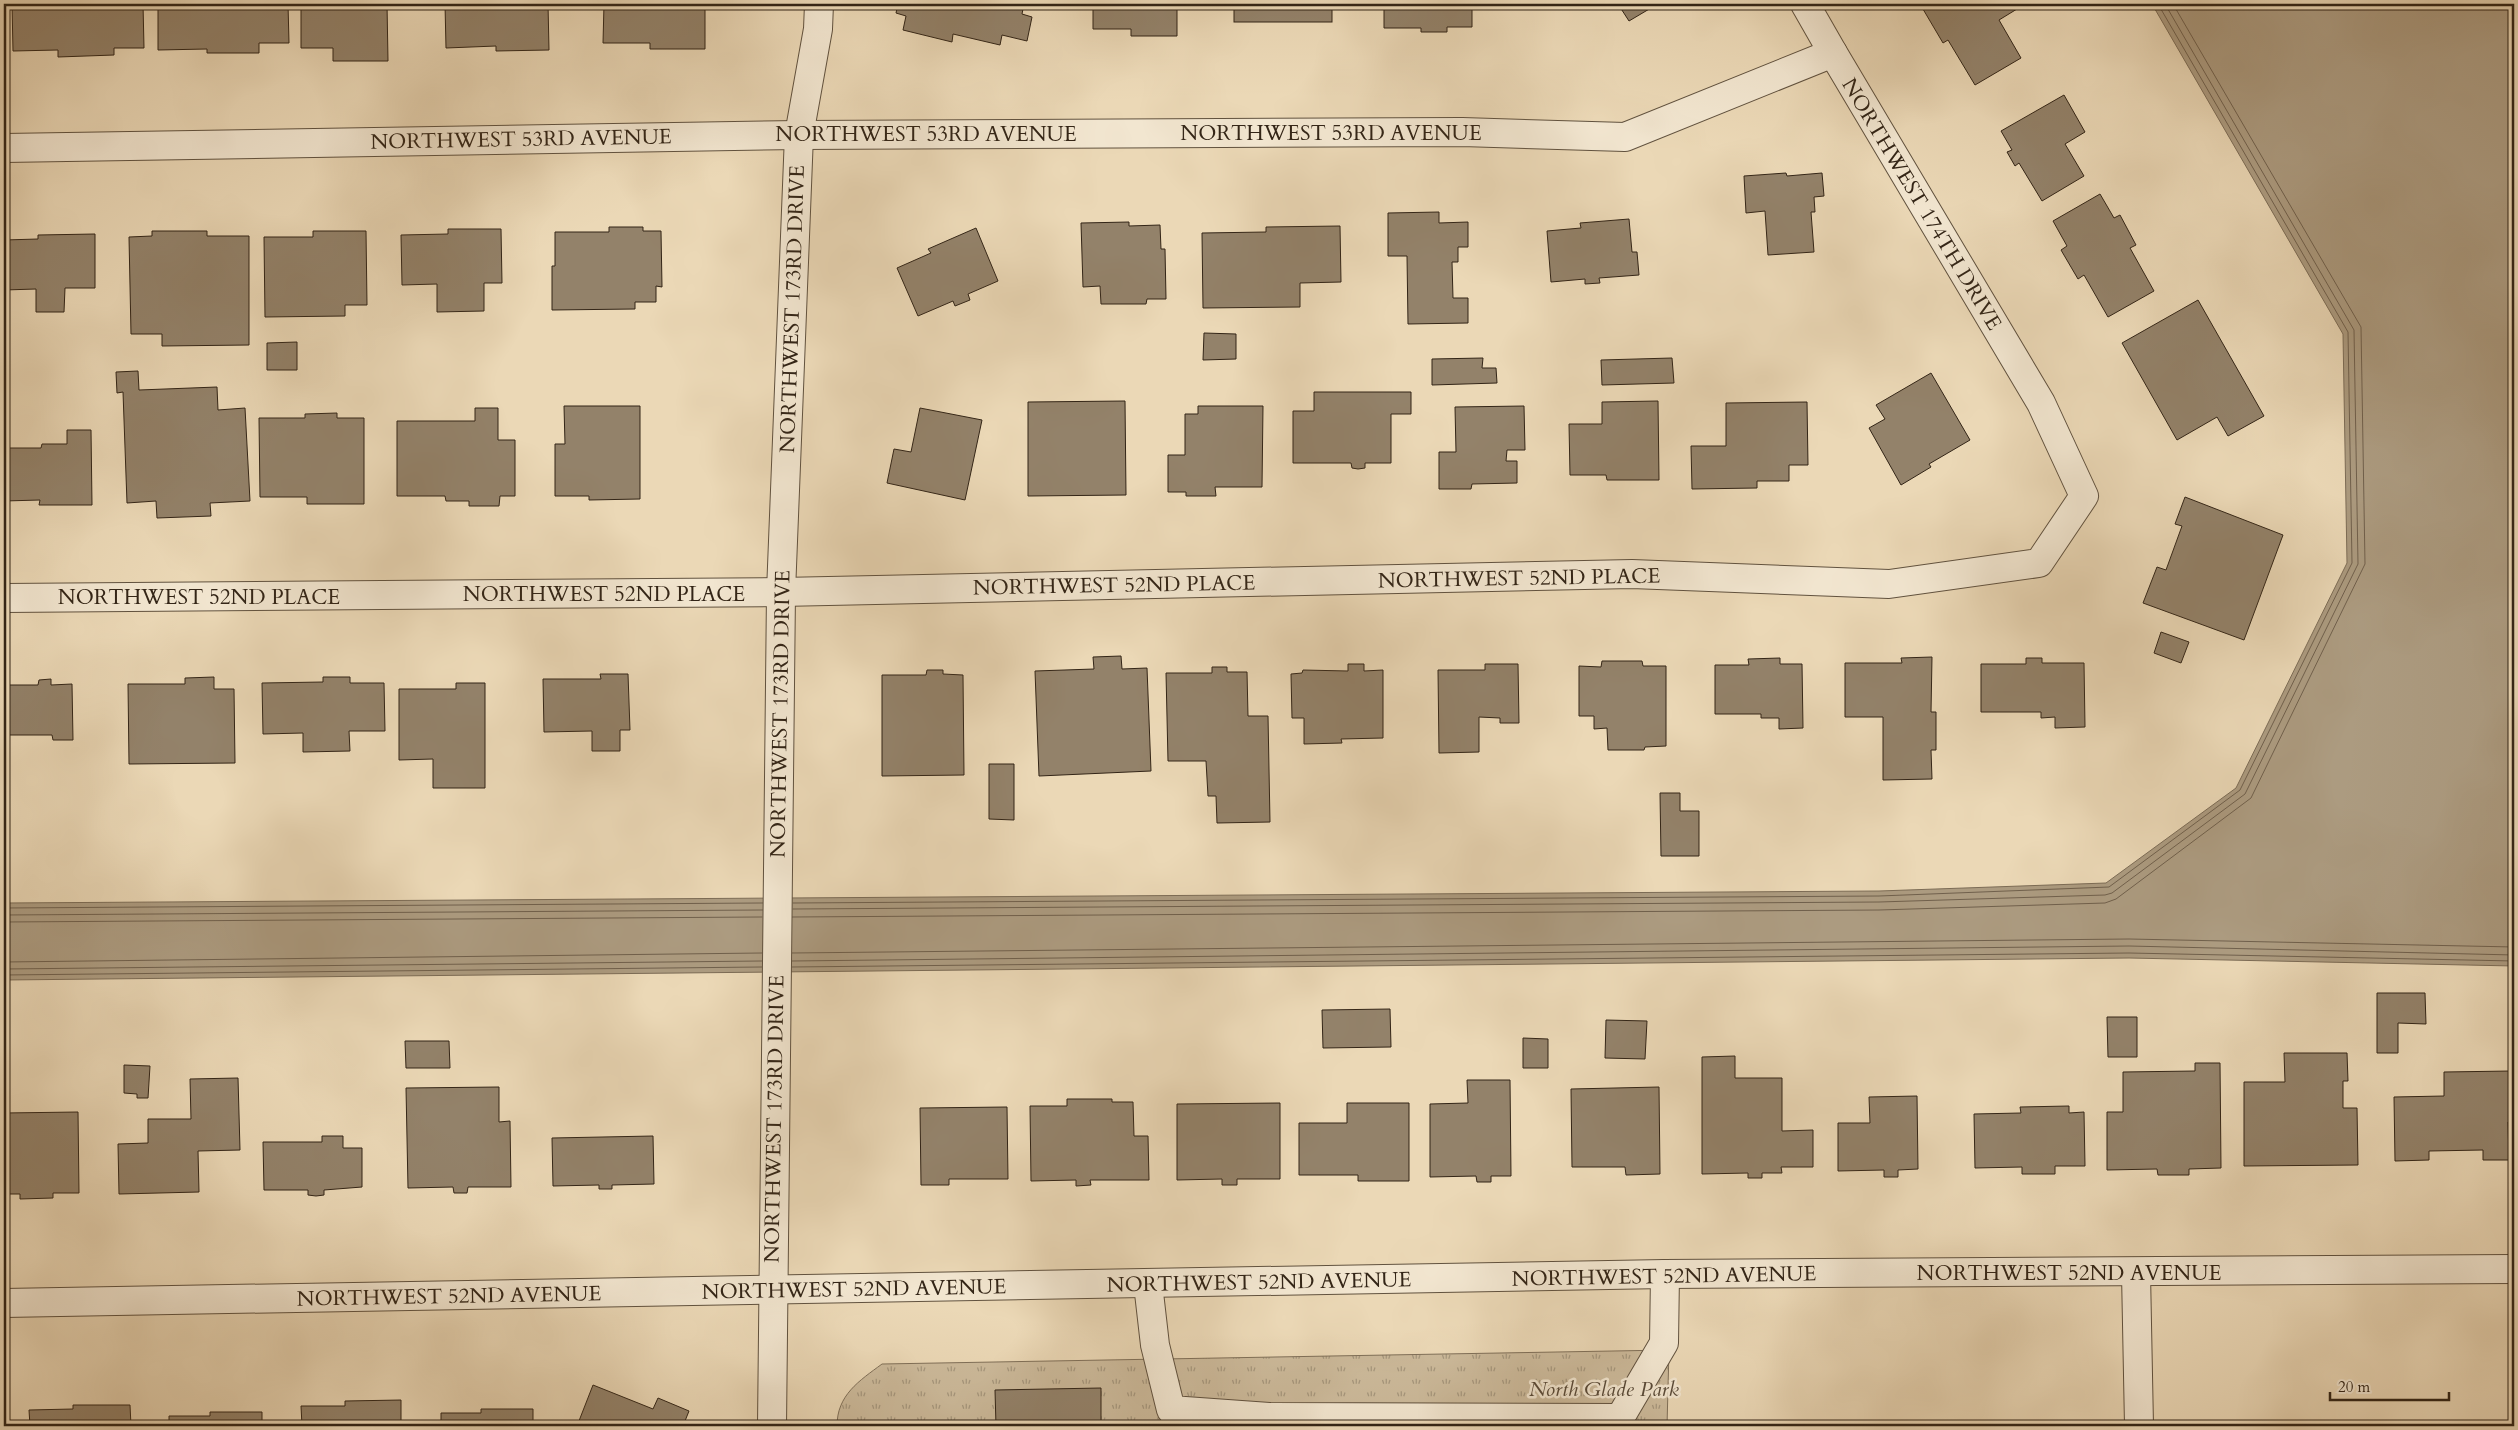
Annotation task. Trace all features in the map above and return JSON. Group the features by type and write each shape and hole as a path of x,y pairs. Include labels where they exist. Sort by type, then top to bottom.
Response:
{"street":[{"name":"NORTHWEST 173RD DRIVE","path":"772,1426 781,592 799,134 818,28 819,4"},
{"name":"NORTHWEST 174TH DRIVE","path":"1806,4 1832,53 2041,403"},
{"name":"NORTHWEST 53RD AVENUE","path":"4,148 799,134 1462,132 1624,137 1832,53"},
{"name":"NORTHWEST 52ND PLACE","path":"4,598 781,592 1632,574 1889,584 2039,563 2084,496 2041,403"},
{"name":"NORTHWEST 52ND AVENUE","path":"4,1303 1665,1274 2136,1273 2514,1269"},
{"path":"2136,1273 2139,1426"},
{"path":"1148,1284 1155,1345 1171,1410 1269,1417 1620,1418 1664,1343 1665,1274"}],"green space":[{"name":"North Glade Park","path":"1669,1350 1667,1426 837,1426 838,1415 845,1397 865,1376 882,1364"}],"water":[{"path":"2152,4 2514,4 2514,966 2129,958 4,980 4,903 1879,891 2106,883 2236,788 2347,563 2343,334"}],"building":[{"path":"12,4 143,4 144,48 114,48 114,55 58,57 58,50 13,51"},
{"path":"158,4 288,4 289,43 259,43 259,53 207,53 207,49 158,50"},
{"path":"301,4 387,4 388,61 333,61 333,48 301,48"},
{"path":"445,4 548,4 549,50 496,51 496,46 446,48"},
{"path":"604,4 705,4 705,49 650,49 650,43 603,43"},
{"path":"898,4 1024,4 1022,14 1032,17 1027,41 1002,35 1000,45 953,34 952,42 903,30 906,16 896,13"},
{"path":"1093,4 1177,4 1177,36 1131,36 1131,29 1093,29"},
{"path":"1234,4 1332,4 1332,22 1234,22"},
{"path":"1384,4 1472,4 1472,27 1447,27 1447,32 1421,32 1421,28 1384,28"},
{"path":"1618,4 1655,4 1656,5 1629,21"},
{"path":"1920,4 2013,4 2017,9 1999,20 2021,58 1975,85 1948,40 1943,43"},
{"path":"2064,95 2085,132 2065,144 2084,176 2042,201 2019,163 2015,166 2007,152 2012,150 2001,131"},
{"path":"1786,173 1787,176 1822,173 1824,196 1814,197 1815,212 1811,212 1814,252 1768,255 1765,211 1746,213 1744,176"},
{"path":"2100,194 2114,218 2120,215 2136,245 2130,248 2154,291 2108,317 2084,275 2078,279 2061,250 2067,246 2053,221"},
{"path":"1439,212 1439,223 1468,222 1468,247 1458,247 1458,262 1452,262 1453,298 1468,298 1468,323 1408,324 1407,256 1388,256 1388,213"},
{"path":"1629,219 1632,252 1637,252 1639,275 1599,278 1600,283 1585,284 1585,279 1551,282 1547,231 1581,228 1580,223"},
{"path":"1129,222 1129,226 1160,225 1161,249 1165,249 1166,299 1147,299 1146,304 1101,304 1100,286 1083,287 1081,223"},
{"path":"1340,226 1341,282 1300,283 1300,307 1203,308 1202,233 1266,232 1266,227"},
{"path":"609,227 643,227 643,231 661,231 662,287 656,286 656,302 635,302 635,309 552,310 552,266 555,266 555,232 609,232"},
{"path":"976,228 998,281 968,294 970,300 955,306 953,301 918,316 897,268 931,253 928,249"},
{"path":"448,229 501,229 502,283 484,283 484,311 437,312 437,284 402,285 401,235 448,234"},
{"path":"152,231 207,231 207,236 249,236 249,345 162,346 162,334 131,334 129,237 152,236"},
{"path":"313,231 366,231 367,305 345,305 345,316 265,317 264,237 313,237"},
{"path":"95,234 95,288 65,288 64,312 36,312 36,289 4,290 4,240 38,239 38,235"},
{"path":"2198,300 2264,416 2228,436 2217,417 2177,440 2122,343"},
{"path":"1204,333 1236,334 1236,359 1203,360"},
{"path":"297,342 297,370 267,370 267,343"},
{"path":"1483,358 1482,368 1496,368 1497,383 1432,385 1432,359"},
{"path":"1672,358 1674,383 1602,385 1601,360"},
{"path":"138,371 139,390 217,387 218,410 245,408 250,501 210,503 211,516 157,518 156,501 127,503 123,392 117,393 116,372"},
{"path":"1931,373 1970,440 1929,464 1931,467 1901,485 1869,428 1885,419 1876,405"},
{"path":"1314,392 1411,392 1411,414 1391,414 1391,463 1365,463 1365,468 1358,469 1352,468 1351,463 1293,463 1293,411 1314,411"},
{"path":"1125,401 1126,495 1028,496 1028,402"},
{"path":"1658,401 1659,480 1607,480 1606,475 1570,475 1569,424 1602,424 1602,402"},
{"path":"1807,402 1808,465 1789,465 1789,481 1757,481 1757,488 1692,489 1691,446 1726,446 1726,403"},
{"path":"564,406 640,406 640,499 589,500 589,496 555,496 555,444 565,444"},
{"path":"1198,406 1263,406 1262,487 1215,487 1216,496 1186,496 1186,492 1168,492 1168,455 1185,455 1185,414 1198,414"},
{"path":"1524,406 1525,450 1507,450 1506,461 1517,461 1517,483 1472,484 1471,489 1439,489 1439,452 1456,452 1455,407"},
{"path":"475,408 498,408 498,440 515,440 515,496 500,496 499,506 469,506 469,501 446,501 445,496 397,496 397,421 475,421"},
{"path":"920,408 982,420 965,500 887,483 894,449 911,452"},
{"path":"337,413 337,418 364,418 364,504 307,504 307,497 260,497 259,418 305,418 305,414"},
{"path":"67,430 91,430 92,505 39,505 40,500 4,501 4,448 41,448 42,444 67,444"},
{"path":"2185,497 2283,535 2244,640 2143,603 2157,567 2166,570 2182,526 2175,524"},
{"path":"2161,632 2189,642 2181,663 2154,653"},
{"path":"1121,656 1122,669 1147,668 1151,771 1039,776 1035,671 1094,669 1093,657"},
{"path":"1932,657 1931,712 1936,712 1936,750 1931,750 1932,779 1883,780 1883,717 1845,717 1845,663 1902,663 1901,658"},
{"path":"1780,658 1780,664 1802,664 1803,728 1779,729 1779,718 1761,718 1761,714 1715,714 1715,665 1749,665 1748,659"},
{"path":"2026,658 2042,658 2042,663 2084,663 2085,727 2055,728 2055,717 2041,718 2041,712 1981,712 1981,664 2026,664"},
{"path":"1602,661 1642,661 1643,666 1666,666 1666,746 1645,747 1644,750 1608,750 1607,728 1594,729 1594,716 1579,716 1579,666 1601,667"},
{"path":"1348,664 1364,664 1364,671 1383,670 1383,738 1341,739 1342,743 1304,744 1304,718 1292,718 1291,674 1302,673 1303,670 1348,671"},
{"path":"1485,664 1518,664 1519,723 1500,723 1500,718 1479,717 1479,752 1439,753 1438,670 1485,670"},
{"path":"1212,667 1227,667 1227,672 1247,672 1248,716 1268,716 1270,822 1217,823 1216,796 1208,796 1206,761 1168,761 1166,673 1212,673"},
{"path":"927,670 943,670 943,674 963,675 964,775 882,776 882,675 926,675"},
{"path":"600,674 628,674 630,730 620,730 620,751 592,751 592,731 544,732 543,679 601,679"},
{"path":"214,677 214,689 234,689 235,763 129,764 128,684 185,684 185,678"},
{"path":"323,677 350,677 350,683 384,683 385,731 349,731 350,751 303,752 303,733 263,734 262,683 323,682"},
{"path":"51,679 51,685 72,684 73,740 53,740 52,735 4,735 4,685 38,685 39,680"},
{"path":"456,683 485,683 485,788 433,788 433,759 399,760 399,689 456,689"},
{"path":"989,764 1014,764 1014,820 989,819"},
{"path":"1660,793 1680,793 1680,811 1699,811 1699,856 1661,856"},
{"path":"2377,993 2425,993 2426,1024 2398,1023 2398,1053 2377,1053"},
{"path":"1390,1009 1391,1047 1323,1048 1322,1010"},
{"path":"2107,1017 2137,1017 2137,1057 2108,1057"},
{"path":"1606,1020 1647,1021 1645,1059 1605,1058"},
{"path":"1523,1038 1548,1039 1548,1068 1523,1068"},
{"path":"405,1041 449,1041 450,1068 406,1068"},
{"path":"2284,1053 2347,1053 2348,1081 2343,1081 2343,1108 2357,1108 2358,1165 2244,1166 2244,1082 2285,1082"},
{"path":"1735,1056 1735,1078 1782,1078 1782,1131 1813,1130 1813,1167 1781,1167 1782,1173 1762,1173 1762,1178 1748,1178 1748,1173 1702,1174 1702,1057"},
{"path":"2195,1063 2220,1063 2221,1168 2189,1169 2189,1175 2158,1175 2157,1169 2107,1170 2107,1112 2123,1112 2123,1072 2195,1071"},
{"path":"124,1065 150,1066 148,1098 137,1098 137,1094 124,1093"},
{"path":"2511,1071 2512,1122 2508,1122 2509,1160 2483,1160 2483,1150 2429,1151 2429,1160 2395,1161 2394,1097 2444,1096 2444,1072"},
{"path":"238,1078 240,1150 198,1151 199,1192 119,1194 118,1144 148,1143 148,1119 191,1119 190,1079"},
{"path":"1467,1080 1510,1080 1511,1176 1491,1176 1491,1182 1477,1182 1476,1176 1430,1177 1430,1104 1468,1103"},
{"path":"499,1087 499,1122 510,1121 511,1187 468,1187 467,1193 454,1193 453,1187 408,1188 406,1088"},
{"path":"1659,1087 1660,1174 1626,1175 1625,1167 1572,1167 1571,1089"},
{"path":"1917,1096 1918,1169 1898,1170 1898,1177 1884,1177 1884,1170 1838,1171 1838,1123 1870,1123 1869,1097"},
{"path":"1067,1099 1112,1099 1112,1102 1133,1102 1134,1136 1148,1136 1149,1180 1090,1180 1091,1185 1076,1186 1076,1180 1031,1181 1030,1106 1067,1106"},
{"path":"1280,1103 1280,1179 1237,1179 1237,1185 1222,1185 1222,1179 1177,1180 1177,1104"},
{"path":"1347,1103 1409,1103 1409,1181 1358,1181 1358,1175 1299,1175 1299,1123 1347,1123"},
{"path":"2069,1106 2069,1113 2084,1112 2085,1166 2055,1166 2055,1174 2022,1174 2022,1167 1975,1168 1974,1114 2021,1113 2020,1107"},
{"path":"1007,1107 1008,1179 949,1179 949,1185 921,1185 920,1108"},
{"path":"78,1112 79,1193 53,1193 53,1198 20,1199 20,1194 4,1194 4,1113"},
{"path":"322,1136 343,1136 343,1148 362,1148 362,1187 324,1190 324,1195 316,1196 308,1195 308,1190 264,1190 263,1142 322,1142"},
{"path":"653,1136 654,1184 612,1185 612,1189 599,1189 599,1185 553,1186 552,1138"},
{"path":"593,1385 653,1409 658,1398 689,1411 683,1426 577,1426"},
{"path":"1101,1388 1101,1426 996,1426 995,1390"},
{"path":"401,1400 401,1426 302,1426 301,1406 345,1406 345,1401"},
{"path":"73,1405 130,1405 131,1426 30,1426 29,1410 73,1409"},
{"path":"481,1409 533,1409 533,1426 441,1426 441,1413 481,1413"},
{"path":"210,1412 262,1412 262,1426 169,1426 169,1416 210,1416"}]}
